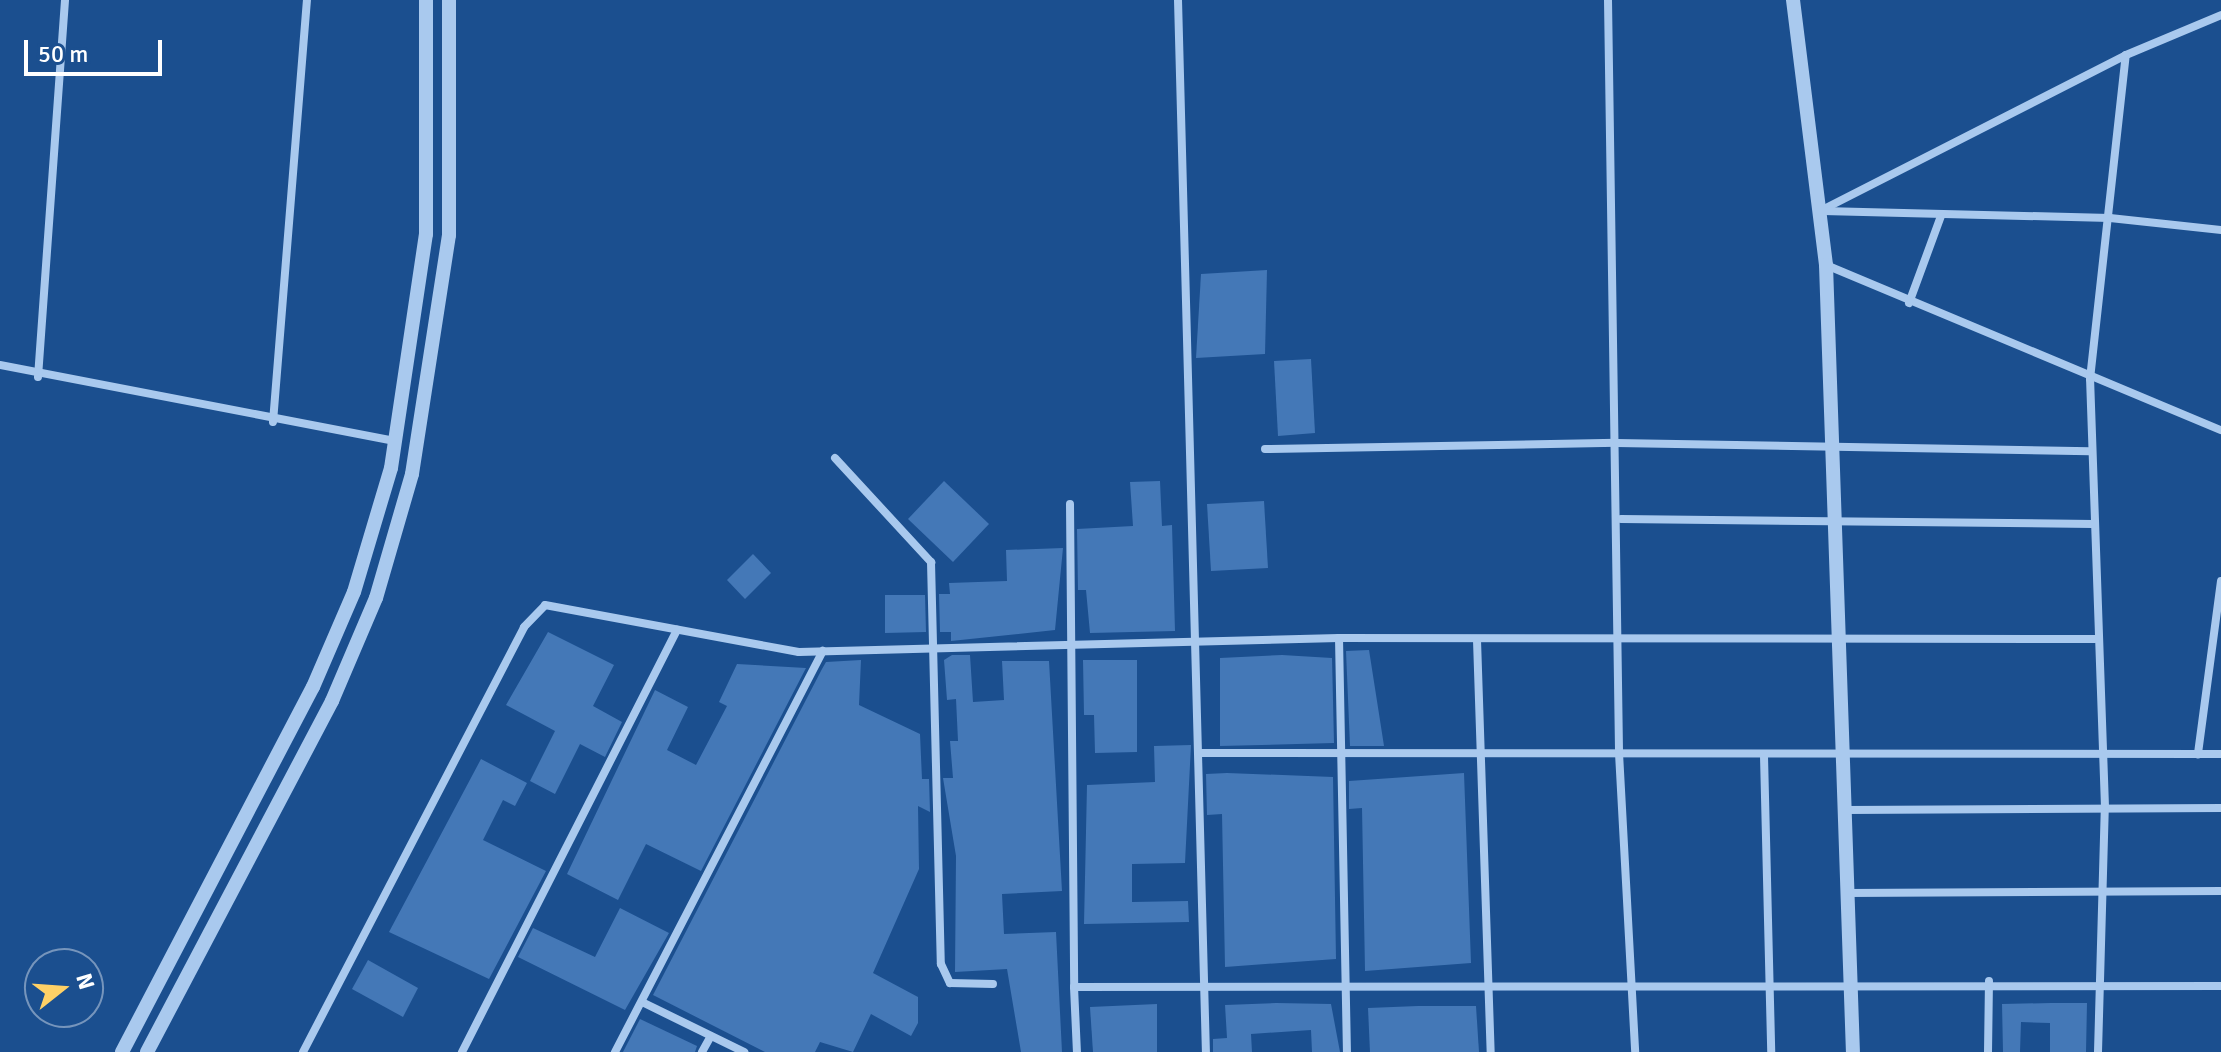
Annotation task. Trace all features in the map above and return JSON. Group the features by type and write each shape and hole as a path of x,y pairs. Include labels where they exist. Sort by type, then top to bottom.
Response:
{"street":[{"path":"38,377 65,0"},
{"path":"273,422 307,0"},
{"path":"122,1052 313,687 354,592 395,441 426,234 426,0"},
{"path":"147,1052 332,701 376,598 412,474 449,235 449,0"},
{"path":"1178,0 1206,1052"},
{"path":"1608,0 1621,519 1619,753 1635,1052"},
{"path":"1793,0 1826,265 1853,1052"},
{"path":"1820,211 2126,55 2221,15"},
{"path":"2098,1052 2105,807 2095,639 2090,379 2126,55"},
{"path":"1820,211 2110,218 2221,230"},
{"path":"1909,303 1941,216"},
{"path":"1826,265 2090,379 2221,430"},
{"path":"0,365 38,377 273,422 395,441"},
{"path":"1265,449 1617,443 1833,444 2090,451"},
{"path":"835,458 931,562 937,648 941,964 950,983 993,984"},
{"path":"1070,504 1069,646 1077,1052"},
{"path":"1621,519 2093,524"},
{"path":"2198,754 2221,581"},
{"path":"303,1052 524,627 545,605 677,630 823,651 1339,638 2095,639"},
{"path":"462,1052 677,630"},
{"path":"1339,638 1347,1052"},
{"path":"1477,640 1491,1052"},
{"path":"615,1052 823,651"},
{"path":"1199,753 1341,756 1481,752 1764,756 2101,751 2221,754"},
{"path":"1764,756 1771,1052"},
{"path":"1845,810 2221,808"},
{"path":"1847,893 2221,891"},
{"path":"1074,987 1851,986 1989,981 2221,986"},
{"path":"1988,1052 1989,981"},
{"path":"642,1002 744,1052"},
{"path":"702,1052 711,1036"}],"building":[{"path":"1267,270 1265,354 1196,358 1201,274"},
{"path":"1311,359 1315,433 1278,436 1274,361"},
{"path":"944,481 989,524 953,562 908,519"},
{"path":"1160,481 1162,526 1172,525 1175,631 1090,633 1086,590 1078,590 1077,529 1133,526 1130,482"},
{"path":"1264,501 1268,568 1211,571 1207,504"},
{"path":"1063,548 1055,630 951,641 951,632 940,632 939,594 950,594 949,583 1007,581 1006,550"},
{"path":"753,554 771,573 745,599 727,580"},
{"path":"885,595 925,595 926,632 885,633"},
{"path":"548,632 614,665 593,706 622,722 605,757 580,744 555,794 530,781 555,731 506,705"},
{"path":"1369,650 1384,746 1350,746 1346,651"},
{"path":"952,655 970,655 973,702 1004,700 1002,661 1049,661 1062,891 1002,894 1004,934 1056,932 1062,1052 1021,1052 1007,969 955,972 956,856 943,778 953,778 950,741 958,741 956,699 947,700 944,660"},
{"path":"1282,655 1332,658 1334,743 1220,746 1220,658"},
{"path":"861,660 859,705 920,734 922,779 929,779 930,812 918,806 919,869 873,973 918,997 918,1023 911,1036 871,1014 853,1052 820,1042 815,1052 765,1052 653,995 826,662"},
{"path":"1083,660 1137,660 1137,752 1095,753 1094,715 1084,715"},
{"path":"737,664 806,668 701,871 646,844 618,900 567,874 655,690 688,707 667,750 696,765 727,706 719,702"},
{"path":"1191,745 1185,863 1132,864 1132,902 1188,901 1189,922 1084,924 1087,785 1155,782 1154,746"},
{"path":"481,759 527,783 515,806 503,800 483,840 546,871 489,979 389,932"},
{"path":"1464,773 1471,963 1365,971 1362,808 1349,809 1349,781"},
{"path":"1206,774 1333,777 1336,959 1225,967 1222,814 1207,815"},
{"path":"620,908 669,933 625,1010 518,957 533,928 595,957"},
{"path":"368,960 418,988 403,1017 352,989"},
{"path":"2087,1003 2086,1052 2050,1052 2050,1023 2021,1022 2020,1052 2003,1052 2002,1004"},
{"path":"1157,1004 1157,1052 1093,1052 1090,1007"},
{"path":"1331,1004 1340,1052 1312,1052 1311,1030 1251,1034 1252,1052 1213,1052 1213,1039 1227,1038 1225,1005"},
{"path":"1476,1006 1479,1052 1370,1052 1368,1008"},
{"path":"640,1019 697,1046 695,1052 623,1052"}]}
